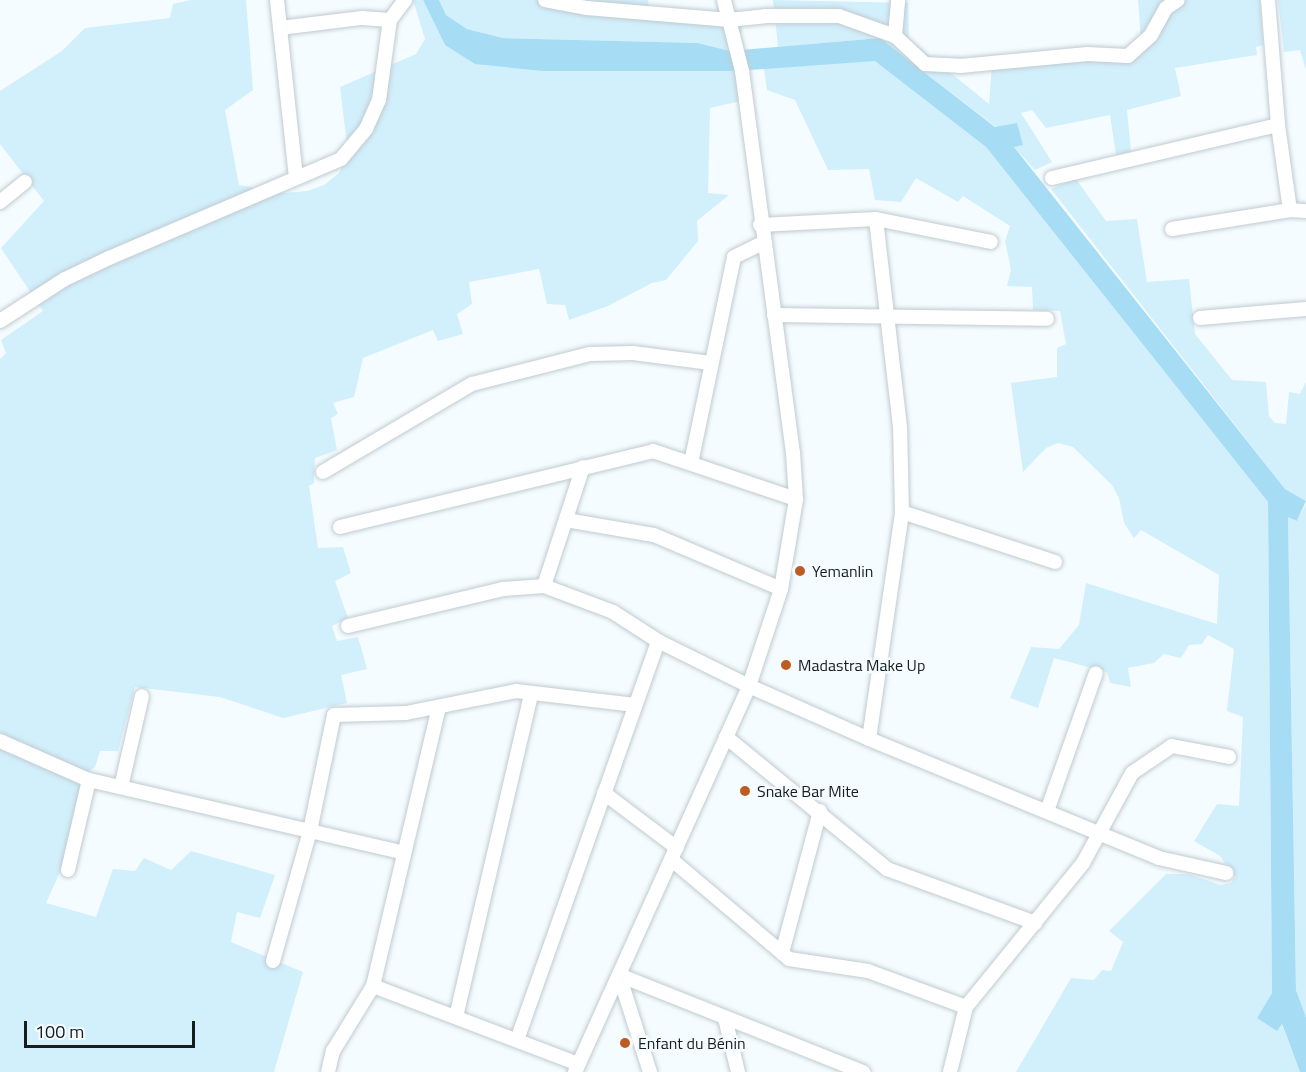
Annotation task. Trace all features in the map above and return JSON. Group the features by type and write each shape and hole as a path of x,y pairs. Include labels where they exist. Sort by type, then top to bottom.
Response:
{"street":[{"path":"277,0 296,177"},
{"path":"0,321 65,279 109,258 341,159 366,129 379,100 390,20 405,0"},
{"path":"545,0 587,8 729,20 765,16 839,16 895,36 925,64 960,66 1088,54 1128,56 1151,35 1166,8 1178,0"},
{"path":"373,986 517,1040 577,1068 749,686 781,589 796,499 742,71 724,0"},
{"path":"895,36 898,0"},
{"path":"1268,0 1278,125 1290,210"},
{"path":"280,28 362,18 390,20"},
{"path":"1052,178 1278,125"},
{"path":"0,202 25,182"},
{"path":"1172,229 1290,210 1306,211"},
{"path":"760,225 876,219 991,242"},
{"path":"869,739 902,512 900,427 884,316 876,219"},
{"path":"691,463 734,256 765,242"},
{"path":"1200,318 1306,309"},
{"path":"774,315 1047,319"},
{"path":"323,472 472,384 590,354 633,353 710,363"},
{"path":"340,527 653,451 796,499"},
{"path":"544,586 583,467"},
{"path":"902,512 1055,562"},
{"path":"566,520 654,535 781,589"},
{"path":"348,626 503,589 544,586 613,612 658,641 749,686 869,739 1159,858 1226,873"},
{"path":"517,1040 658,641"},
{"path":"1047,811 1096,673"},
{"path":"273,961 310,831 334,715 406,713 497,693 531,694 635,705"},
{"path":"456,1017 531,694"},
{"path":"121,787 142,696"},
{"path":"328,1072 333,1051 373,986 439,707"},
{"path":"726,737 820,811 887,869 1035,923"},
{"path":"0,741 89,780 404,853"},
{"path":"950,1072 966,1007 1083,863 1132,772 1163,749 1181,746 1229,757"},
{"path":"68,870 89,780"},
{"path":"604,793 789,959 868,971 966,1007"},
{"path":"782,953 820,811"},
{"path":"619,975 725,1018 833,1066 863,1072"},
{"path":"619,975 650,1072"},
{"path":"725,1018 738,1072"}],"shaded area":[{"path":"191,0 246,0 253,90 225,110 239,185 284,193 307,191 324,185 339,173 348,153 340,87 416,54 425,39 413,0 423,0 445,45 543,71 737,71 745,100 710,108 708,193 729,195 697,221 698,241 666,280 652,283 608,306 569,320 565,305 547,304 539,269 469,282 472,304 457,314 463,334 438,341 433,330 363,358 354,397 333,403 338,414 331,418 337,450 315,458 314,483 309,486 318,548 343,547 351,573 335,581 348,618 332,626 337,641 358,637 367,669 341,675 347,703 283,718 220,697 135,687 118,751 100,751 95,767 85,774 61,870 46,903 96,917 113,869 135,871 144,858 171,870 191,851 275,875 260,918 237,912 231,942 303,972 274,1072 0,1072 0,359 6,353 1,340 43,311 1,248 44,201 0,144 0,91 62,51 85,28 170,18 173,4"},
{"path":"439,0 648,0 649,6 695,23 742,26 742,33 726,36 730,51 698,43 503,38 467,29 446,15"},
{"path":"773,0 908,3 909,39 989,104 992,65 1142,55 1138,0 1260,0 1263,45 1256,47 1257,55 1175,68 1181,96 1127,110 1131,152 1116,155 1110,115 1046,128 1032,110 1021,113 1052,162 1035,170 996,127 880,38 778,47"},
{"path":"1278,0 1306,0 1306,70 1300,50 1284,52"},
{"path":"875,60 986,147 1268,502 1272,993 1257,1018 1281,1023 1300,1072 1016,1072 1071,978 1094,980 1102,970 1111,971 1123,942 1109,931 1166,874 1188,874 1221,885 1231,883 1235,877 1220,856 1194,841 1217,804 1239,806 1243,717 1227,711 1234,649 1208,635 1202,644 1189,645 1181,658 1164,654 1154,663 1128,668 1131,687 1110,683 1107,672 1054,658 1038,708 1010,698 1031,647 1059,649 1079,625 1086,583 1217,624 1219,575 1141,530 1134,538 1124,523 1119,498 1112,485 1073,447 1058,443 1046,448 1023,472 1011,383 1057,377 1057,348 1066,344 1060,311 1033,310 1032,287 1007,286 1011,270 1005,241 1010,226 963,196 958,202 916,178 901,202 875,200 869,169 828,170 795,100 767,90 764,69"},
{"path":"1076,179 1106,221 1137,219 1147,282 1189,279 1195,334 1232,380 1266,382 1269,416 1275,423 1286,424 1289,392 1300,394 1306,382 1306,501 1285,489 1051,189"},
{"path":"1306,504 1306,1017 1296,990 1288,516 1297,521"}],"water":[{"path":"423,0 439,0 446,15 467,29 503,38 698,43 730,51 880,38 995,127 1017,123 1023,145 1014,147 1285,489 1306,501 1297,521 1288,517 1296,990 1306,1017 1306,1072 1300,1072 1282,1024 1277,1031 1257,1018 1272,993 1268,502 986,147 875,61 737,71 543,71 475,64 445,45"}],"place":[{"name":"Yemanlin","path":"800,571"},
{"name":"Madastra Make Up","path":"786,665"},
{"name":"Snake Bar Mite","path":"745,791"},
{"name":"Enfant du Bénin","path":"625,1043"}]}
